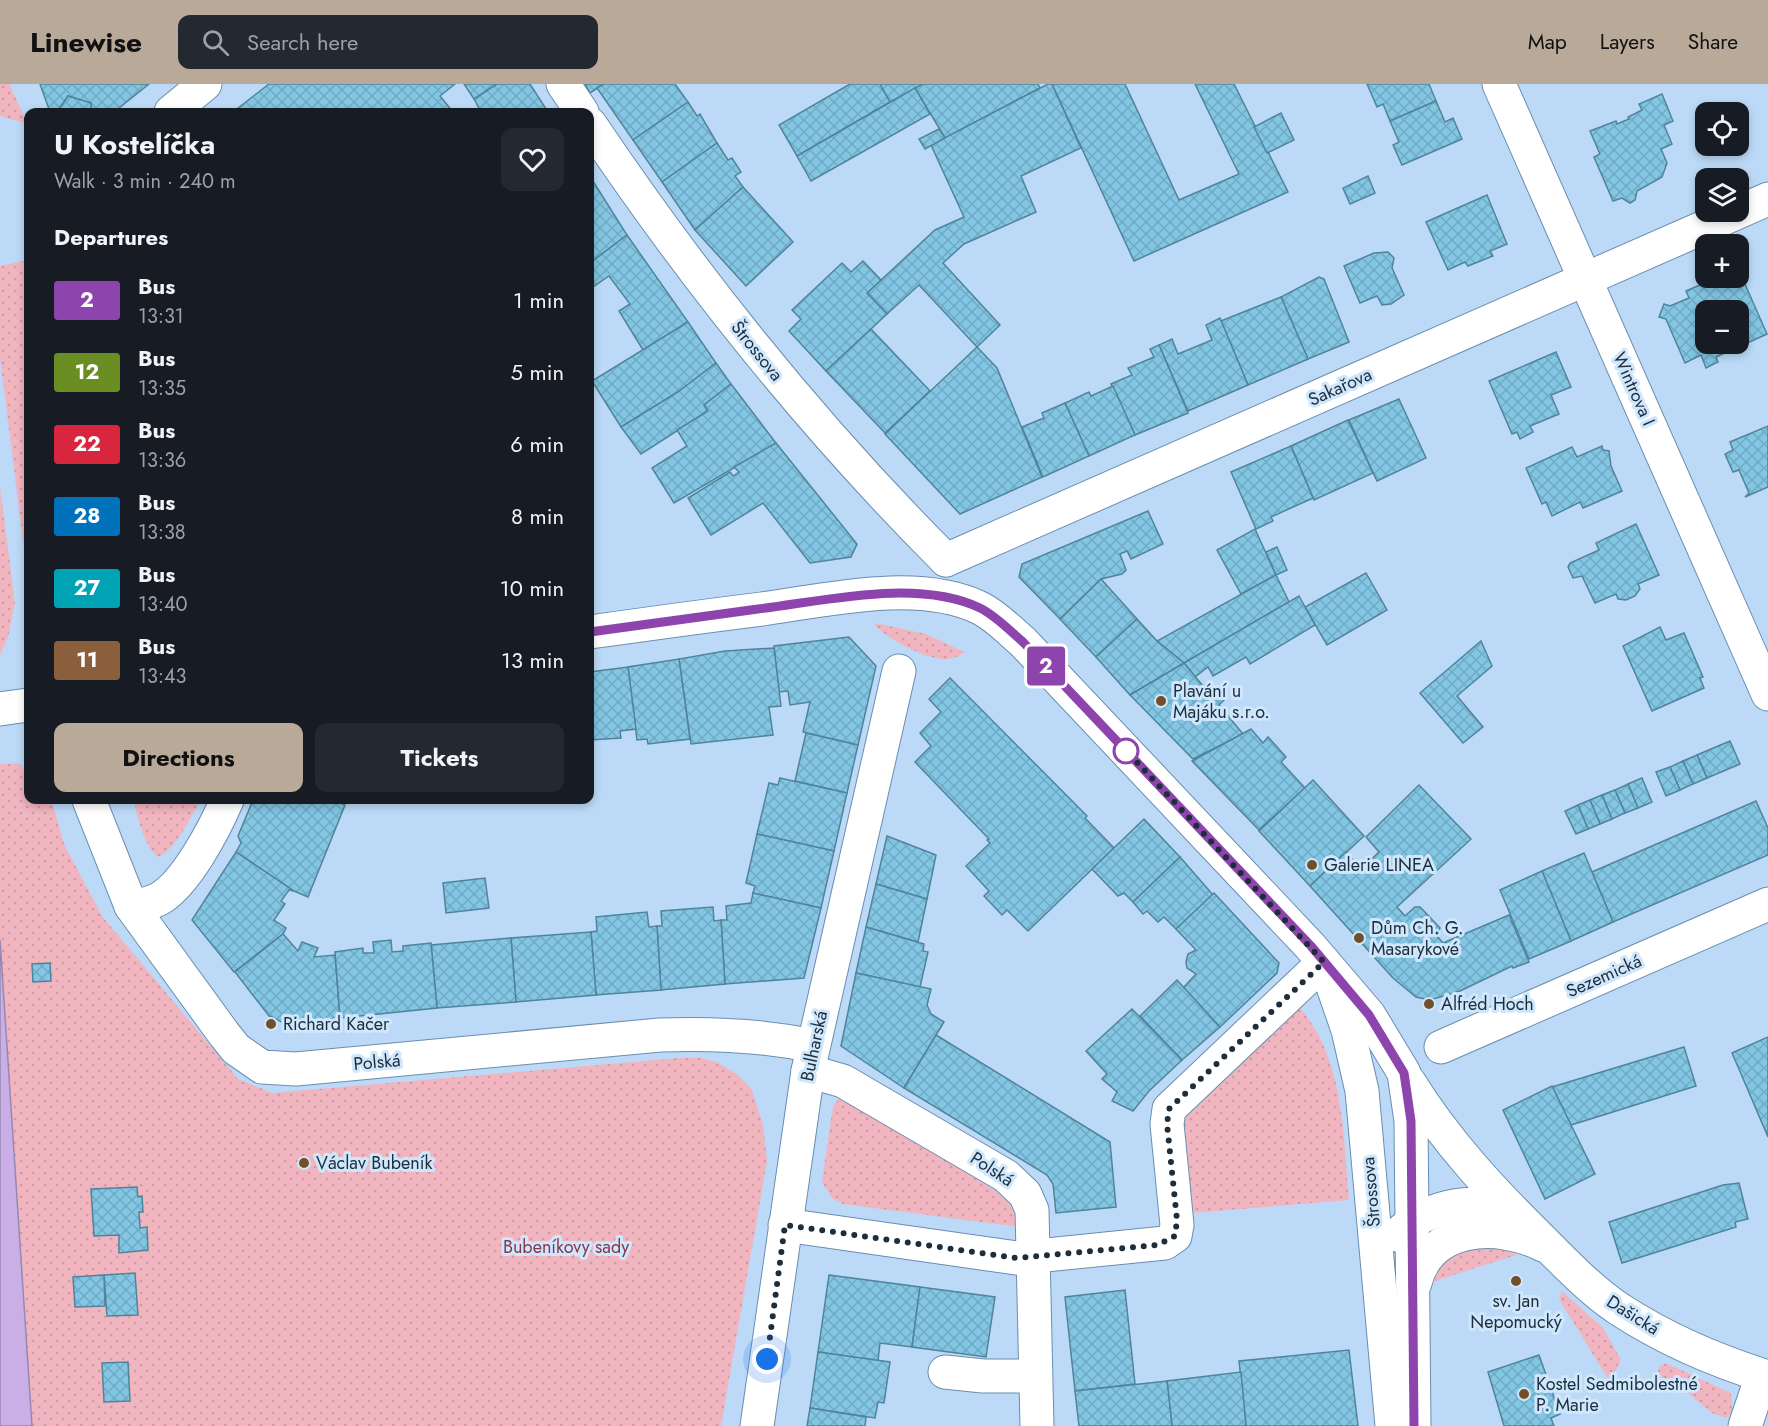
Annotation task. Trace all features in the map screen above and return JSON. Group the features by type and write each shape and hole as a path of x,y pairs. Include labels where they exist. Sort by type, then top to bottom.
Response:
{"street":[{"path":"176,108 205,84"},
{"path":"562,84 579,108"},
{"name":"Wintrova I","path":"1499,84 1768,694"},
{"name":"Štrossova","path":"594,130 647,209 774,373 887,501 946,560"},
{"name":"Sakařova","path":"946,560 1768,199"},
{"path":"941,597 946,560"},
{"name":"Štrossova","path":"594,631 863,595 896,594 941,597 979,608 1002,623 1023,642 1324,962 1369,1015 1404,1073 1411,1121 1414,1426"},
{"name":"Bulharská","path":"758,1426 785,1225 811,1058 899,671"},
{"name":"Polská","path":"91,804 131,906 236,1049 262,1067 296,1069 660,1035 718,1033 768,1036 811,1058 843,1081 1006,1176 1019,1186 1030,1202 1032,1210 1031,1257 1037,1426"},
{"path":"131,906 151,902 169,892 196,855 225,804"},
{"name":"Sezemická","path":"1441,1047 1768,904"},
{"path":"785,1225 1002,1256 1031,1257 1158,1245 1175,1236 1177,1220 1167,1124 1169,1109 1324,962"},
{"name":"Štrossova","path":"1324,962 1348,1030 1362,1091 1392,1426"},
{"name":"Dašická","path":"1404,1073 1443,1132 1520,1218 1594,1290 1638,1320 1677,1342 1765,1376"},
{"name":"Dašická","path":"1379,1299 1379,1274 1385,1250 1396,1236 1412,1223 1449,1207 1481,1204 1509,1211 1520,1218"},
{"name":"Štrossova","path":"1413,1296 1415,1281 1424,1259 1434,1248 1451,1238 1479,1232 1498,1233 1529,1239 1550,1248"},
{"path":"945,1372 983,1376 1035,1376"},
{"path":"1745,1426 1765,1376"}],"green space":[{"path":"0,84 9,84 24,116 24,123 0,116"},
{"path":"24,261 24,548 0,358 0,266"},
{"path":"0,487 15,603 8,637 0,655"},
{"path":"875,623 926,634 964,652 955,658 944,659 918,653 893,639 875,626"},
{"name":"Bubeníkovy sady","path":"19,763 24,770 24,804 53,805 64,844 102,916 238,1079 272,1093 679,1058 701,1058 717,1062 738,1075 752,1090 763,1125 767,1161 721,1426 32,1426 0,940 0,764"},
{"path":"135,804 198,804 176,841 157,857 152,852 139,822"},
{"path":"1297,1005 1313,1025 1325,1048 1333,1072 1343,1123 1349,1200 1193,1213 1184,1209 1175,1126"},
{"path":"844,1098 996,1191 1010,1204 1020,1227 843,1204 832,1198 822,1182 833,1106 838,1100"},
{"path":"1499,1246 1519,1254 1429,1283 1441,1265 1458,1254"},
{"path":"1562,1291 1603,1328 1621,1360 1610,1382 1559,1299"},
{"path":"1666,1363 1731,1393 1732,1413 1726,1418 1712,1413 1671,1379 1663,1378 1658,1371 1660,1366"}],"shaded area":[{"path":"0,940 32,1426 0,1426"}],"building":[{"path":"40,84 149,84 119,108 91,108 91,103 68,96 60,108 49,108"},
{"path":"269,84 455,84 440,96 450,108 238,108"},
{"path":"464,84 497,84 474,99"},
{"path":"497,84 530,84 545,108 479,108 474,99"},
{"path":"585,84 604,84 590,93"},
{"path":"604,84 675,84 688,102 633,140 597,88"},
{"path":"850,84 880,84 890,102 797,156 779,125"},
{"path":"880,84 923,84 890,102"},
{"path":"923,84 1038,84 1040,88 945,138 915,88"},
{"path":"1048,84 1052,84 1081,148 1021,176 1036,212 964,244 943,263 1000,325 977,347 919,285 887,314 867,293 935,230 964,217 931,145"},
{"path":"1052,84 1125,84 1179,200 1239,174 1195,84 1234,84 1288,192 1134,261"},
{"path":"1367,84 1429,84 1436,101 1390,121 1383,104 1377,107"},
{"path":"915,88 930,114 811,181 797,156"},
{"path":"1662,94 1673,121 1664,125 1672,144 1661,149 1667,163 1662,177 1637,191 1635,200 1630,203 1622,198 1613,201 1594,157 1600,154 1590,131 1616,121 1617,124 1629,119 1628,117 1642,110 1639,104"},
{"path":"68,96 91,103 91,108 60,108"},
{"path":"1436,101 1445,122 1453,118 1462,139 1402,165 1393,145 1399,142 1390,121"},
{"path":"688,102 697,116 700,114 717,143 662,182 633,140"},
{"path":"1281,113 1294,140 1267,153 1254,127"},
{"path":"939,129 945,138 925,149 919,139"},
{"path":"717,143 728,160 732,158 741,172 735,176 743,187 695,230 662,182"},
{"path":"1368,176 1375,193 1350,204 1343,188"},
{"path":"594,183 627,235 594,260"},
{"path":"743,187 793,242 746,286 695,230"},
{"path":"1487,195 1507,244 1490,251 1493,256 1468,266 1465,262 1448,270 1426,222"},
{"path":"627,235 688,322 643,350 619,311 630,304 609,276 594,286 594,260"},
{"path":"1388,252 1394,258 1392,268 1404,295 1391,304 1382,305 1377,296 1360,303 1344,266 1374,253"},
{"path":"863,261 881,280 867,293 887,314 826,371 789,331 801,319 792,310 842,263 851,272"},
{"path":"1319,277 1324,279 1349,342 1308,359 1281,297"},
{"path":"1695,287 1747,288 1767,334 1749,342 1749,300 1695,300 1695,354 1723,354 1716,357 1718,362 1706,368 1701,355 1685,363 1666,319 1659,317 1664,304 1670,306 1689,298 1686,291"},
{"path":"1281,297 1308,359 1248,385 1221,321"},
{"path":"1220,318 1248,385 1188,411 1159,345 1172,339 1178,354 1212,340 1206,325"},
{"path":"688,322 716,363 678,392 621,427 594,384 594,380"},
{"path":"871,329 930,391 885,433 826,371"},
{"path":"1159,345 1188,413 1135,435 1111,384 1132,375 1128,368 1154,357 1150,349"},
{"path":"977,347 997,368 1042,477 960,514 885,434"},
{"path":"1556,352 1571,387 1551,395 1559,414 1530,426 1533,432 1520,439 1517,432 1512,434 1489,381"},
{"path":"716,363 731,384 704,405 708,411 641,454 621,427 678,392"},
{"path":"731,384 776,443 674,503 652,468 687,446 677,430 708,411 704,405"},
{"path":"1113,386 1135,435 1089,456 1065,403 1089,392 1091,396"},
{"path":"1399,399 1426,458 1377,481 1349,420"},
{"path":"1065,403 1089,456 1043,477 1022,427 1044,418 1042,413"},
{"path":"1348,420 1373,473 1314,500 1291,446"},
{"path":"1768,426 1768,487 1745,497 1749,493 1739,470 1733,472 1725,454 1733,450 1730,442"},
{"path":"776,443 857,544 851,557 810,563 763,503 711,535 688,498 730,472 733,476 739,472 734,467"},
{"path":"1291,446 1313,498 1271,517 1273,521 1256,529 1231,472"},
{"path":"1602,446 1603,450 1609,451 1611,466 1622,491 1583,508 1580,502 1552,516 1546,502 1542,504 1526,468 1572,447 1577,457"},
{"path":"1148,511 1163,544 1131,559 1127,551 1120,554 1126,570 1122,574 1101,579 1060,619 1019,577 1022,564"},
{"path":"1636,524 1659,575 1638,584 1640,589 1635,596 1626,600 1618,599 1616,594 1595,603 1582,576 1573,578 1568,567 1570,563 1599,550 1596,543"},
{"path":"1255,529 1276,575 1241,594 1217,550"},
{"path":"1277,547 1287,570 1276,575 1266,552"},
{"path":"1366,573 1387,610 1327,645 1305,607"},
{"path":"1276,575 1289,602 1184,663 1157,641"},
{"path":"1101,579 1137,619 1096,657 1060,619"},
{"path":"1299,596 1315,625 1250,664 1246,657 1213,676 1208,667 1195,677 1184,663"},
{"path":"1137,619 1157,641 1184,663 1130,695 1096,657"},
{"path":"1660,627 1666,640 1684,633 1703,677 1700,678 1704,688 1652,711 1623,646"},
{"path":"849,637 876,666 858,745 803,732 810,702 790,705 788,691 779,692 774,646"},
{"path":"1481,641 1492,666 1457,696 1483,727 1463,743 1420,693"},
{"path":"774,648 781,706 769,707 773,735 691,744 679,659 725,651"},
{"path":"679,659 690,739 648,744 647,739 637,740 628,667"},
{"path":"1184,663 1203,686 1209,682 1224,700 1219,705 1243,734 1193,759 1130,695"},
{"path":"628,667 636,729 620,731 621,738 594,740 594,671"},
{"path":"950,678 1087,816 1085,818 1114,848 1028,931 1007,910 1002,915 984,896 989,891 966,866 990,843 987,840 989,839 915,762 931,746 920,733 941,712 929,699"},
{"path":"1251,729 1263,743 1268,737 1286,757 1281,762 1305,788 1259,830 1192,761"},
{"path":"806,733 858,745 847,793 795,781"},
{"path":"1730,741 1740,764 1707,778 1697,755"},
{"path":"1697,755 1707,778 1693,784 1683,761"},
{"path":"1683,761 1693,784 1680,790 1670,767"},
{"path":"1670,767 1680,790 1666,796 1656,772"},
{"path":"780,778 847,793 834,851 757,834 769,783 778,785"},
{"path":"1642,778 1652,802 1638,808 1628,784"},
{"path":"1313,780 1364,836 1310,886 1259,831"},
{"path":"1628,784 1638,808 1625,813 1615,790"},
{"path":"1419,785 1471,839 1397,907 1405,916 1415,907 1420,907 1440,928 1437,936 1443,943 1509,915 1529,962 1513,968 1512,966 1460,991 1430,1000 1416,997 1393,978 1310,886 1346,852 1361,869 1379,852 1366,837"},
{"path":"1615,790 1625,813 1612,819 1602,795"},
{"path":"1602,795 1612,819 1600,824 1590,800"},
{"path":"1590,800 1600,824 1588,829 1578,805"},
{"path":"1756,801 1768,828 1768,855 1613,922 1592,872"},
{"path":"251,804 345,805 308,897 294,891 236,852 241,843 238,836"},
{"path":"1578,805 1588,829 1576,834 1565,811"},
{"path":"1144,819 1180,857 1133,902 1124,893 1118,896 1092,869"},
{"path":"757,834 834,851 821,908 753,893 755,886 746,883"},
{"path":"887,836 936,855 927,899 876,884"},
{"path":"236,852 294,891 289,890 281,901 285,904 274,920 286,928 283,934 234,972 192,920"},
{"path":"1584,853 1613,922 1571,941 1542,871"},
{"path":"1180,857 1213,895 1176,929 1164,917 1158,922 1147,911 1143,914 1133,902"},
{"path":"1542,871 1571,941 1529,959 1500,890"},
{"path":"485,878 489,908 446,913 443,883"},
{"path":"876,884 927,899 918,942 866,927"},
{"path":"753,893 821,908 804,978 725,984 721,920 727,920 726,906 751,903"},
{"path":"1214,893 1279,963 1277,973 1220,1027 1183,988 1196,974 1187,968 1186,962 1188,954 1196,950 1176,929"},
{"path":"713,907 714,921 721,920 725,984 661,990 657,926 662,926 661,911"},
{"path":"647,912 649,927 657,926 661,990 596,995 591,932 597,931 596,917"},
{"path":"866,927 924,944 923,951 928,952 920,987 856,973"},
{"path":"591,932 596,995 516,1002 511,938"},
{"path":"283,934 298,951 302,942 318,948 314,957 335,955 340,1018 284,1023 269,1016 235,972"},
{"path":"511,938 516,1002 437,1008 431,945"},
{"path":"391,940 392,952 403,951 403,946 431,943 437,1008 340,1018 335,952 363,948 363,953 374,953 373,942"},
{"path":"50,963 51,981 33,982 32,964"},
{"path":"856,973 931,989 927,1005 931,1014 944,1022 904,1088 841,1046"},
{"path":"1177,980 1220,1027 1182,1060 1140,1016"},
{"path":"1132,1009 1182,1060 1149,1091 1133,1111 1112,1101 1117,1092 1102,1079 1107,1074 1086,1051"},
{"path":"936,1035 1110,1142 1116,1207 1056,1213 1053,1184 1047,1175 904,1088"},
{"path":"1768,1037 1768,1137 1732,1053"},
{"path":"1684,1047 1696,1086 1571,1125 1552,1087"},
{"path":"1552,1086 1595,1174 1545,1199 1503,1110"},
{"path":"1739,1183 1748,1219 1735,1222 1736,1227 1622,1263 1609,1222 1723,1185"},
{"path":"137,1187 138,1197 142,1196 143,1212 139,1212 140,1228 147,1227 148,1250 119,1253 119,1235 94,1236 91,1189"},
{"path":"135,1273 138,1315 107,1316 104,1275"},
{"path":"104,1275 105,1306 75,1307 73,1277"},
{"path":"829,1275 920,1287 912,1347 880,1343 878,1361 818,1352"},
{"path":"920,1287 995,1297 986,1357 912,1347"},
{"path":"1125,1290 1135,1384 1075,1391 1065,1297"},
{"path":"1349,1350 1358,1426 1246,1426 1239,1361"},
{"path":"818,1352 890,1362 884,1403 878,1402 875,1418 810,1408"},
{"name":"Kostel Sedmibolestné P. Marie","path":"1539,1355 1560,1414 1551,1418 1554,1426 1504,1426 1488,1372"},
{"path":"128,1362 130,1401 104,1402 102,1363"},
{"path":"1241,1372 1246,1426 1172,1426 1167,1381"},
{"path":"1167,1381 1172,1426 1079,1426 1075,1391"},
{"path":"810,1408 866,1417 865,1426 807,1426"}],"bus line":[{"name":"2","path":"594,631 863,595 916,594 941,597 979,608 1002,623 1023,642 1311,946 1369,1015 1404,1073 1411,1121 1414,1426"}],"place":[{"name":"Plavání u Majáku s.r.o.","path":"1161,701"},
{"name":"Galerie LINEA","path":"1312,865"},
{"name":"Dům Ch. G. Masarykové","path":"1359,938"},
{"name":"Alfréd Hoch","path":"1429,1004"},
{"name":"Richard Kačer","path":"271,1024"},
{"name":"Václav Bubeník","path":"304,1163"},
{"name":"sv. Jan Nepomucký","path":"1516,1281"},
{"name":"Kostel Sedmibolestné P. Marie","path":"1524,1394"}],"route":[{"path":"767,1359 785,1225 1016,1258 1158,1245 1170,1241 1175,1236 1177,1220 1167,1124 1169,1109 1324,962 1119,743 1126,751"}]}
